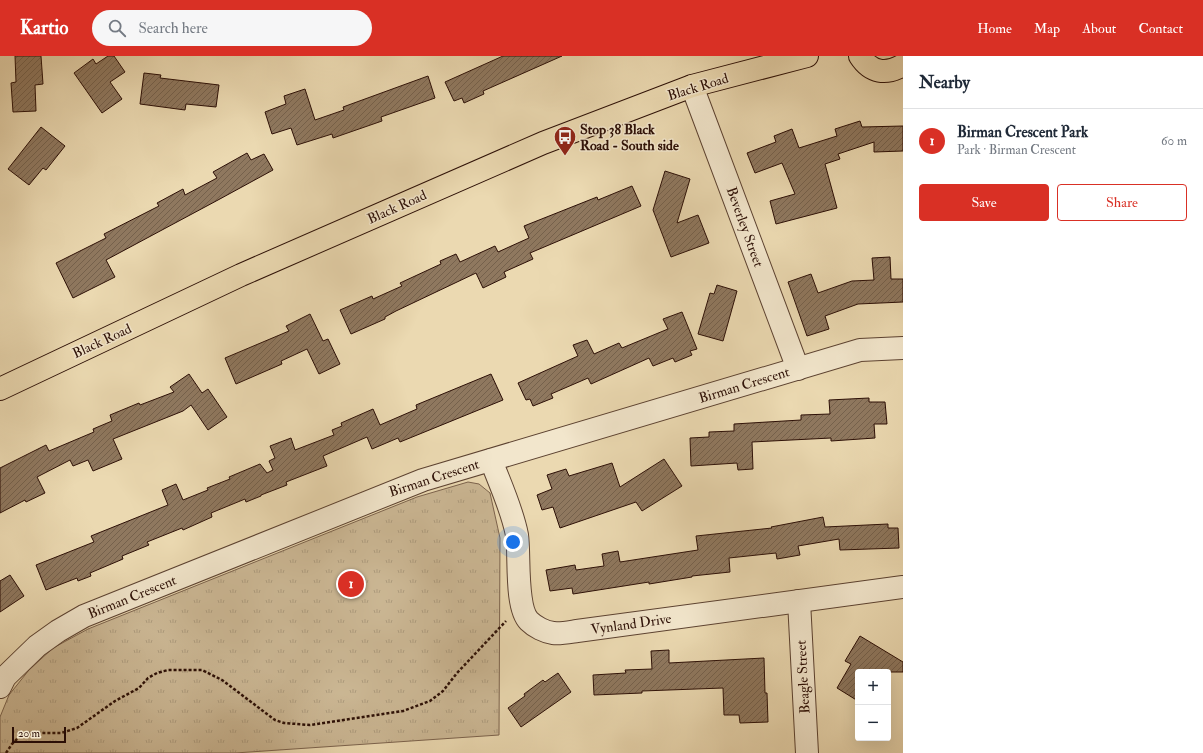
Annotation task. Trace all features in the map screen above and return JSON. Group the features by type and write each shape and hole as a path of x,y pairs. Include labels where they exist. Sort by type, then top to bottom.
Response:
{"main road":[{"name":"Black Road","path":"0,389 248,272 543,143 692,86 807,56"},
{"path":"860,56 864,62 876,70 894,70 903,66"}],"street":[{"name":"Beverley Street","path":"692,86 798,369"},
{"name":"Birman Crescent","path":"0,687 5,677 37,646 58,630 84,616 390,492 423,480 860,350 903,348"},
{"name":"Vynland Drive","path":"492,460 509,506 517,535 519,587 522,608 528,621 541,630 554,634 903,587"},
{"name":"Beagle Street","path":"799,601 806,753"}],"path":[{"path":"6,753 20,736 29,733 61,733 77,728 115,701 139,688 148,678 157,673 168,670 202,670 222,680 275,720 284,723 310,725 403,711 430,701 443,691 457,673 511,616 522,608"}],"green space":[{"path":"468,482 479,484 490,493 500,538 499,735 235,753 0,753 0,717 9,695 29,670 53,648 88,629 417,497"}],"building":[{"path":"15,56 41,56 43,84 35,85 36,111 13,112 11,83 16,82"},
{"path":"108,56 114,56 125,72 110,82 122,99 102,113 74,73 93,59 96,64"},
{"path":"503,56 562,56 483,91 484,94 464,103 462,98 454,101 445,82"},
{"path":"144,73 161,75 160,78 219,85 216,107 186,104 185,110 140,104"},
{"path":"428,76 435,98 381,117 382,121 333,138 332,134 297,145 291,128 272,134 265,112 286,104 284,96 305,89 315,120 344,110 343,107"},
{"path":"860,121 862,127 903,126 903,151 874,152 874,142 838,154 840,159 825,164 837,208 776,224 770,201 795,194 782,163 755,173 747,153 776,142 774,136 792,129 799,148 837,136 835,129"},
{"path":"41,127 65,146 46,170 43,168 29,185 8,169"},
{"path":"247,153 251,160 264,154 273,170 106,260 115,277 73,298 56,263 106,238 104,234 159,206 157,203 183,189 185,195 217,178 213,172"},
{"path":"665,171 690,179 677,223 698,215 709,243 671,257 653,210"},
{"path":"632,186 641,206 530,253 533,259 504,272 506,277 483,288 476,273 396,311 385,317 385,319 351,334 340,310 372,296 373,299 402,286 400,283 441,264 440,261 456,254 460,262 495,246 498,252 529,238 524,226 597,197 598,200"},
{"path":"890,257 891,279 903,279 903,302 858,304 825,316 829,329 807,336 788,282 811,274 818,293 852,281 874,280 872,258"},
{"path":"717,285 737,291 723,341 698,334 710,293 714,294"},
{"path":"682,312 697,349 690,351 692,355 675,362 673,358 653,366 649,358 591,384 588,378 551,394 553,398 533,406 530,399 526,400 518,383 578,356 573,345 587,340 594,354 619,343 622,348 668,329 663,319"},
{"path":"310,314 323,341 328,339 340,364 319,374 307,349 281,361 282,364 236,384 225,358 289,331 286,326"},
{"path":"189,374 202,393 208,389 227,417 208,430 191,405 183,411 113,439 122,459 93,471 88,460 73,466 70,460 37,477 45,493 26,502 25,500 0,513 0,468 46,445 49,451 94,432 93,429 112,421 110,415 139,403 140,405 174,392 170,387"},
{"path":"491,374 503,400 400,442 398,438 372,449 367,437 323,456 327,466 286,482 287,485 261,496 246,502 245,499 211,513 212,517 183,530 182,528 147,542 149,545 122,556 123,559 90,573 91,576 78,581 77,578 46,590 36,565 94,542 91,536 168,505 162,490 176,484 183,500 208,490 207,488 230,479 229,477 260,464 267,473 273,470 269,461 275,458 270,446 291,438 295,450 334,435 332,430 342,426 341,423 373,409 380,425 417,409 416,405"},
{"path":"869,398 869,402 885,402 887,424 874,424 875,438 831,441 831,438 752,442 753,469 738,470 737,463 691,466 690,438 709,437 709,432 734,431 734,424 801,420 801,415 830,414 829,400"},
{"path":"664,459 682,486 642,511 636,502 560,528 553,507 542,510 537,495 552,489 547,475 566,469 569,476 612,463 620,487"},
{"path":"823,517 825,527 888,524 888,528 898,528 899,548 840,550 839,539 798,546 800,555 777,559 776,553 729,558 730,572 692,576 649,584 649,582 573,594 572,588 550,591 546,570 575,565 576,570 604,566 602,554 618,551 620,562 698,550 696,536 772,528 771,527"},
{"path":"10,575 24,596 0,612 0,581"},
{"path":"860,636 903,662 903,672 891,672 891,669 855,669 855,699 837,688 851,664 845,661"},
{"path":"669,650 669,663 764,658 768,722 740,723 739,715 724,715 723,688 642,691 642,693 594,695 593,675 626,673 625,670 652,669 651,651"},
{"path":"558,673 571,692 521,727 508,708 525,696 524,694 543,680 545,682"}],"place":[{"name":"Stop 38 Black Road - South side","path":"565,156"},
{"name":"Birman Crescent Park","path":"351,584"}]}
